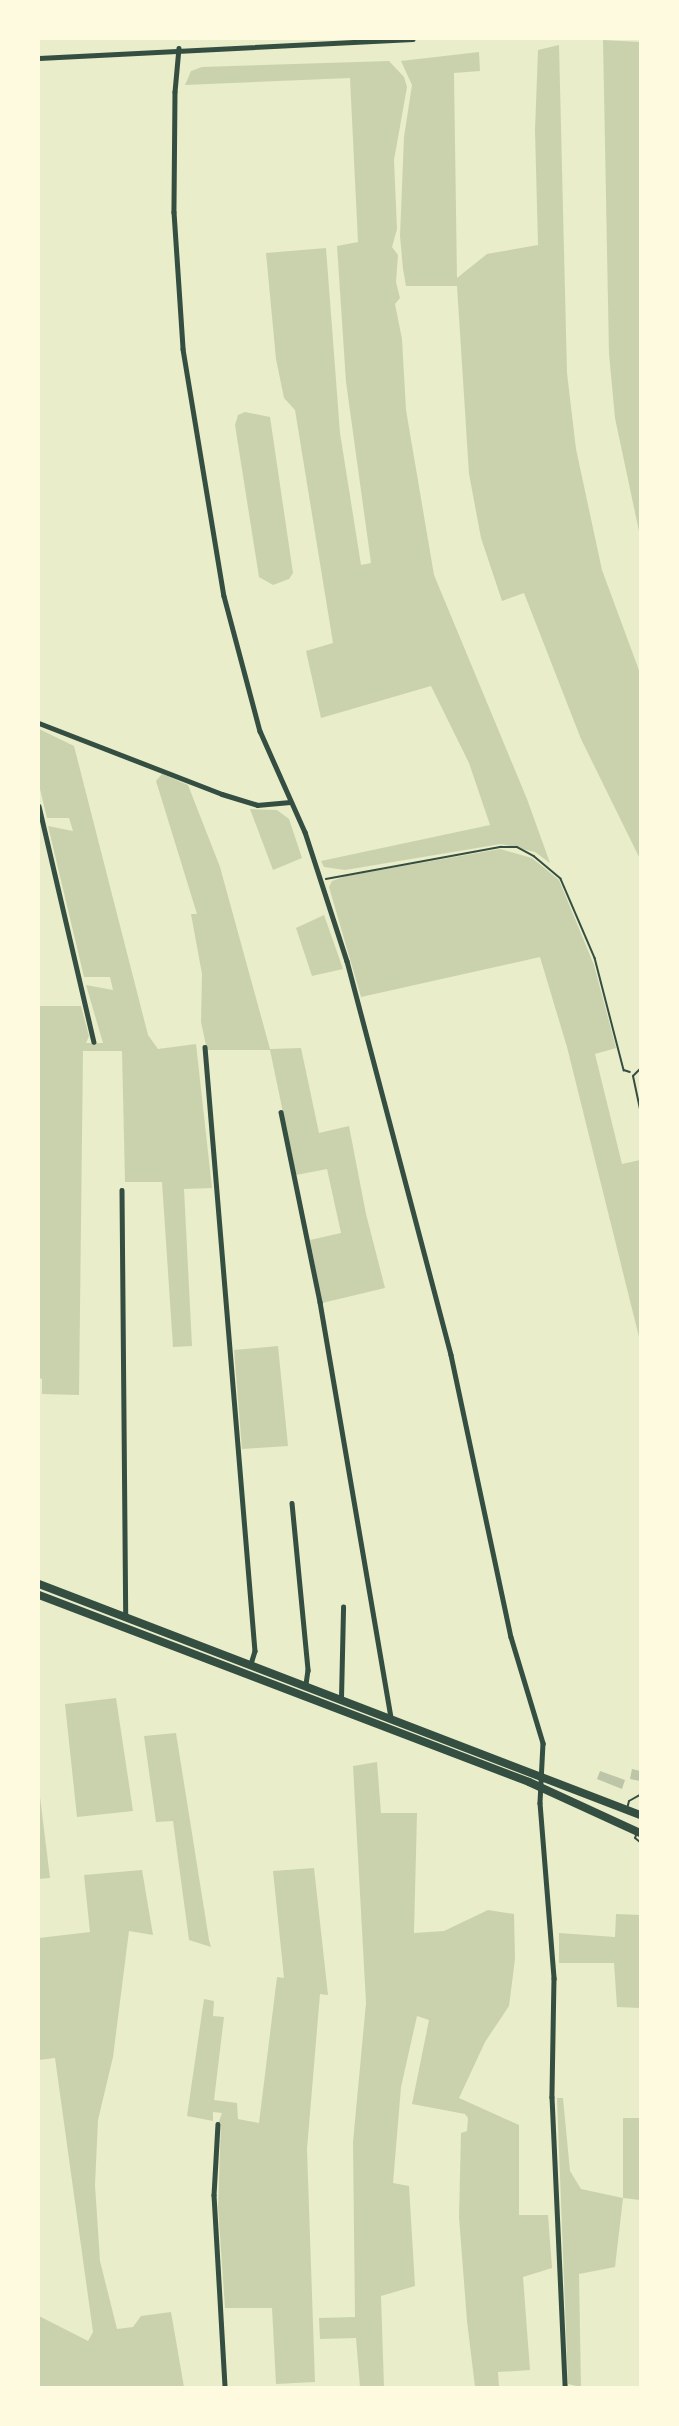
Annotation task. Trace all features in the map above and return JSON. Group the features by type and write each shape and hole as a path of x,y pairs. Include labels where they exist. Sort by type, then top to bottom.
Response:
{"main road":[{"path":"39,1584 540,1774 640,1815"},
{"path":"39,1594 544,1789 637,1834"}],"street":[{"path":"39,58 179,48 330,46 413,39"},
{"path":"179,48 174,92 174,212 183,349 224,596 246,686 322,880 397,1142 451,1355 511,1637 542,1734 540,1774 544,1789 540,1803 554,1978 552,2097 565,2387"},
{"path":"39,723 231,797 257,805 290,802"},
{"path":"39,806 94,1042"},
{"path":"205,1047 255,1652 251,1665"},
{"path":"280,1112 320,1302 391,1717"},
{"path":"122,1190 126,1617"},
{"path":"292,1503 308,1670 306,1685"},
{"path":"341,1698 343,1607"},
{"path":"218,2124 214,2195 225,2387"}],"lane":[{"path":"640,1069 634,1073 640,1110"},
{"path":"627,1810 629,1801 640,1795"},
{"path":"637,1834 640,1842"}],"path":[{"path":"322,880 501,847 517,847 534,856 561,879 595,958 624,1070 634,1073"}],"green space":[{"path":"603,40 640,42 640,536 615,418 609,354"},
{"path":"559,45 567,373 576,449 602,570 640,673 640,859 581,739 524,593 502,601 481,538 469,474 457,286 406,286 403,269 400,236 404,137 412,85 401,61 479,52 480,71 454,73 457,278 487,254 538,245 535,130 538,50"},
{"path":"389,61 404,77 407,87 394,160 397,229 392,247 398,255 396,282 400,298 395,304 402,339 406,410 434,575 527,799 550,863 535,852 501,844 345,870 324,867 321,861 490,825 469,763 431,686 321,718 306,651 333,643 295,410 284,398 276,359 266,253 326,248 340,433 361,565 371,563 346,382 337,246 358,242 350,78 185,85 191,71 202,67"},
{"path":"245,412 270,417 293,573 289,579 273,585 259,577 235,425 238,415"},
{"path":"39,729 74,746 148,1035 158,1049 196,1044 212,1188 184,1189 192,1346 173,1347 162,1182 125,1182 122,1051 83,1051 79,1395 42,1394 42,1379 39,1378 39,1006 81,1006 89,1036 86,1043 103,1043 86,985 113,990 110,977 84,977 48,826 73,831 69,818 47,818 39,785"},
{"path":"162,774 188,785 220,867 270,1049 301,1048 319,1133 349,1126 366,1214 385,1288 322,1303 310,1240 341,1233 327,1169 296,1175 270,1050 207,1050 201,1022 202,974 191,914 197,914 156,781"},
{"path":"250,809 277,810 289,819 302,858 273,870"},
{"path":"500,849 532,858 559,880 594,965 616,1048 595,1054 622,1164 640,1160 640,1341 567,1047 540,957 361,997 329,887 332,881 346,876"},
{"path":"324,915 343,969 312,976 296,928"},
{"path":"278,1346 288,1446 242,1449 234,1350"},
{"path":"116,1698 133,1811 77,1817 65,1704"},
{"path":"176,1733 211,1947 189,1940 173,1821 156,1822 144,1736"},
{"path":"377,1762 381,1813 417,1813 414,1933 444,1931 488,1910 514,1914 515,1959 509,2006 485,2042 459,2098 519,2125 519,2215 548,2215 552,2268 523,2277 530,2370 498,2372 499,2387 475,2387 467,2321 459,2217 461,2133 467,2131 468,2118 465,2114 412,2104 429,2020 417,2016 401,2087 393,2183 409,2186 415,2286 381,2296 384,2387 360,2387 356,2338 320,2339 319,2318 355,2317 353,2142 366,2003 353,1766"},
{"path":"39,1789 50,1878 39,1879"},
{"path":"314,1868 328,1995 320,1994 307,2149 315,2382 276,2384 272,2308 225,2308 218,2207 221,2123 218,2124 222,2113 213,2112 213,2121 187,2116 204,1999 214,2001 213,2016 224,2017 214,2100 237,2103 238,2119 259,2123 277,1977 284,1978 273,1871"},
{"path":"142,1870 153,1935 129,1931 113,2057 98,2120 95,2185 100,2261 117,2329 133,2327 141,2316 171,2312 184,2387 39,2387 39,2316 88,2341 93,2332 55,2058 39,2060 39,1938 90,1932 84,1875"},
{"path":"616,1914 640,1915 640,2008 617,2007 614,1963 559,1963 559,1933 615,1937"},
{"path":"557,2098 563,2098 570,2171 581,2189 623,2198 615,2267 579,2274 581,2387 568,2384"},
{"path":"623,2118 640,2118 640,2200 623,2198"}],"building":[{"path":"632,1769 640,1771 640,1781 630,1779"},
{"path":"600,1771 625,1780 622,1789 597,1779"}]}
